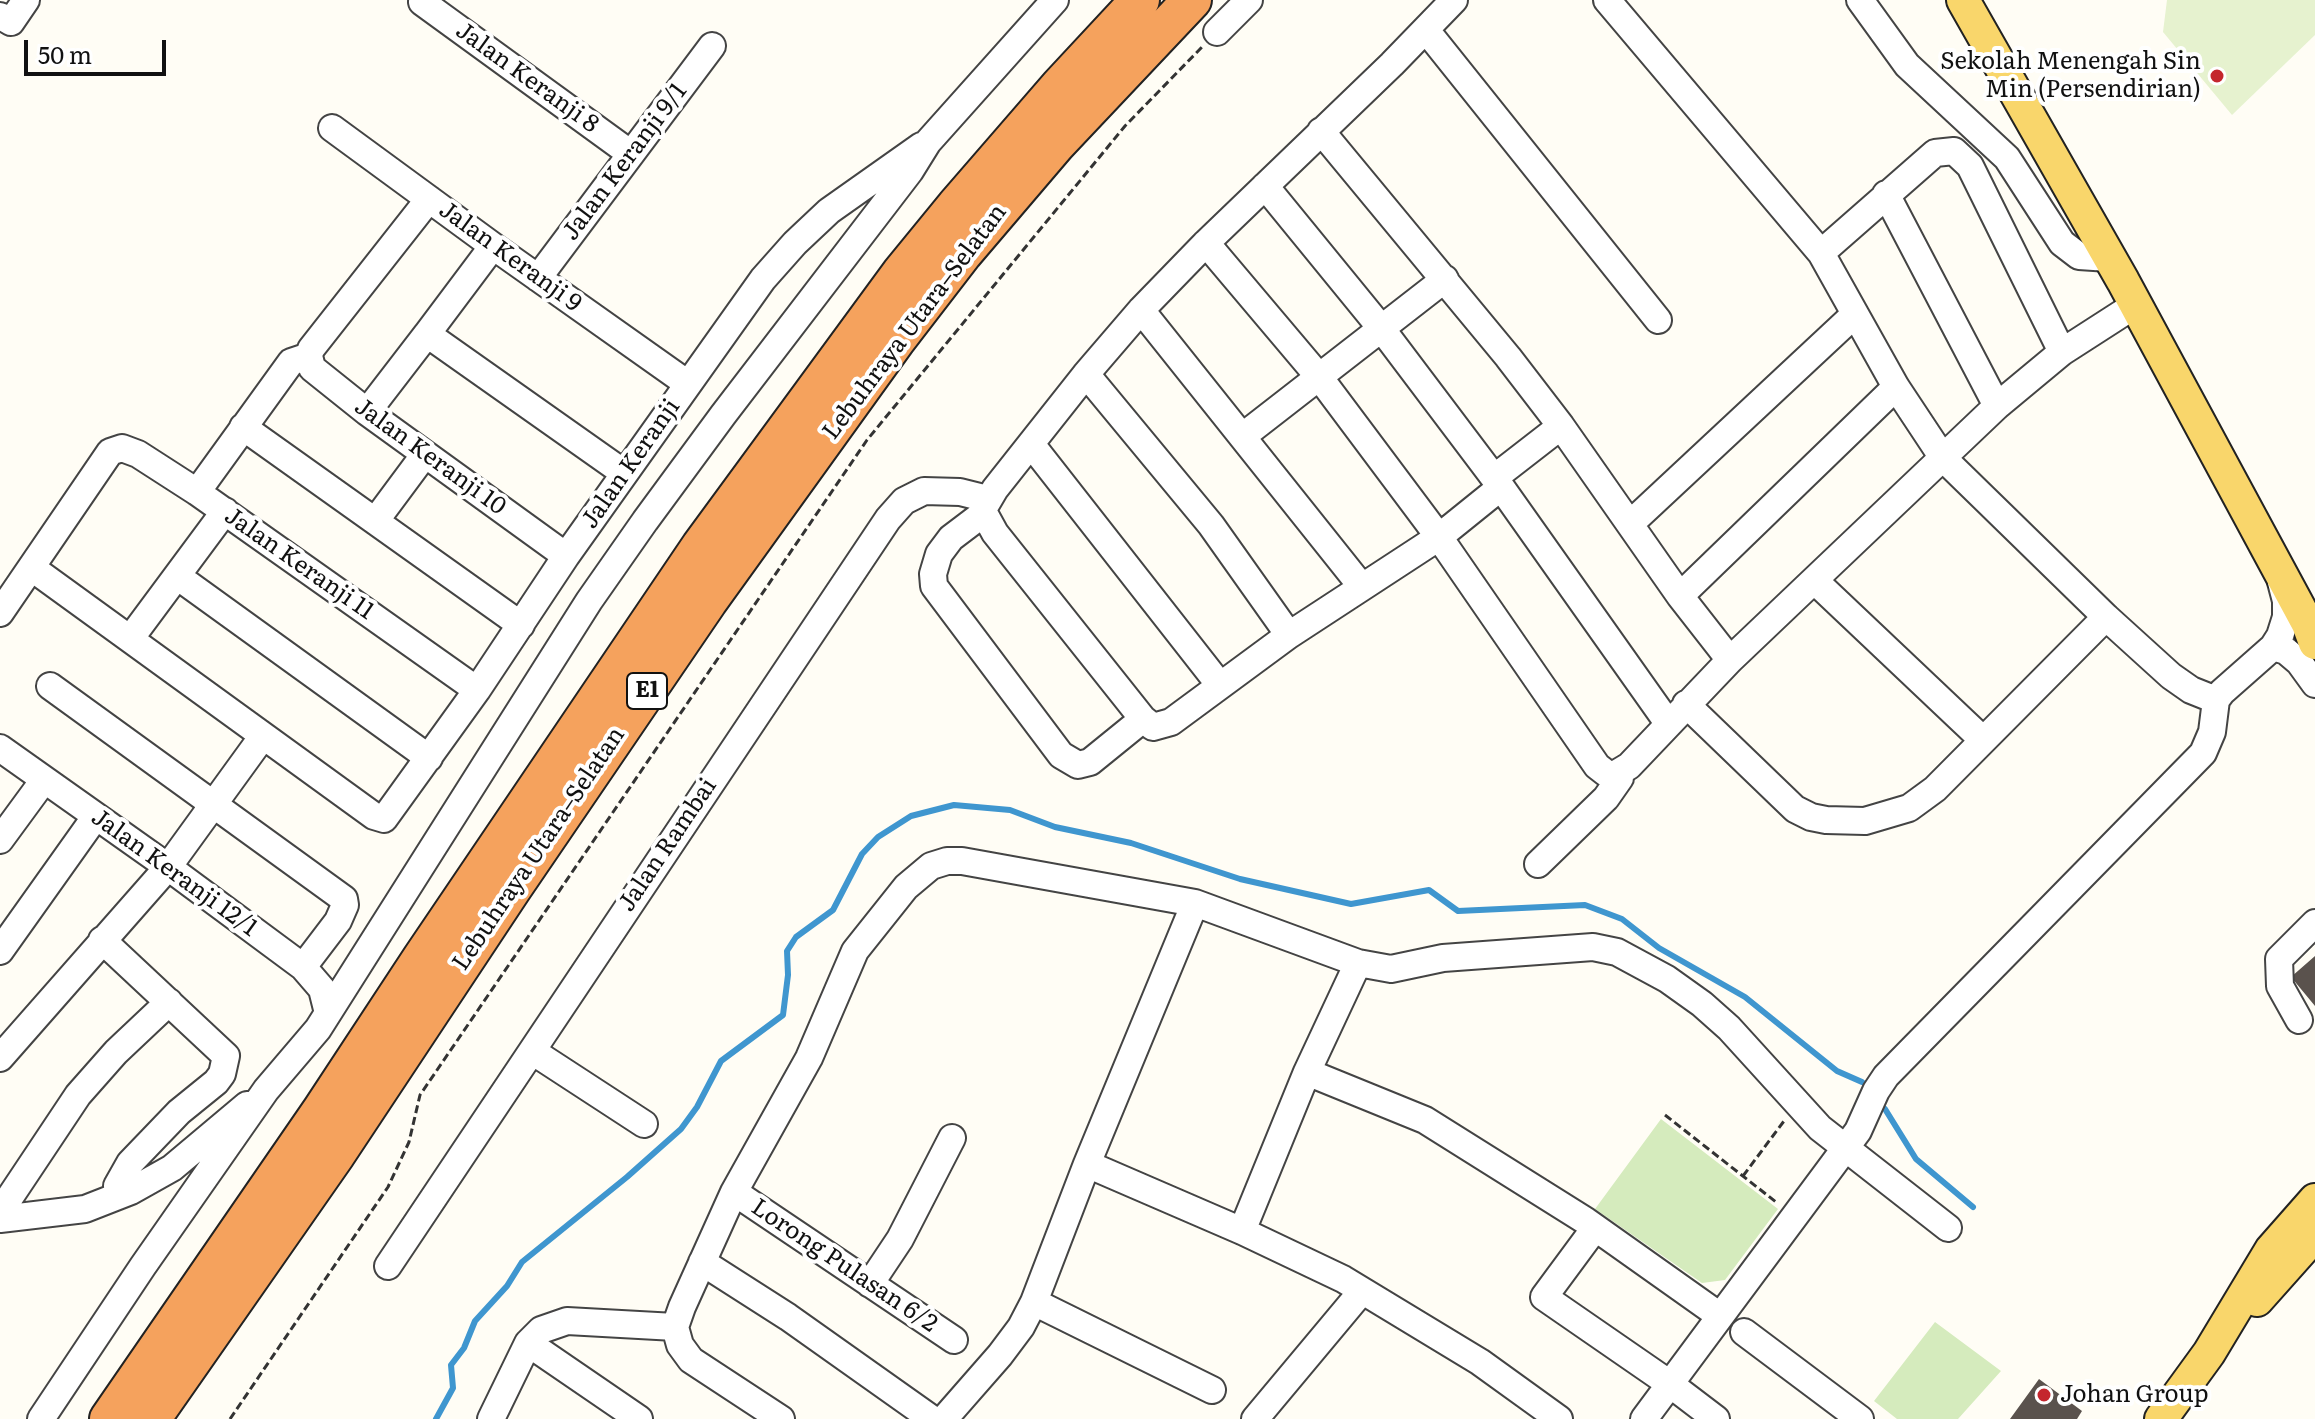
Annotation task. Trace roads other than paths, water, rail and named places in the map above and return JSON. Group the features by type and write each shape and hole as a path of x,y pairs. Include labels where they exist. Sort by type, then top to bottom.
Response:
{"highway":[{"name":"Lebuhraya Utara–Selatan","path":"109,1419 322,1110 544,776 710,534 911,261 1050,97 1140,0"},
{"name":"Lebuhraya Utara–Selatan","path":"151,1419 336,1154 708,601 896,340 963,253 1056,144 1192,0"}],"main road":[{"path":"1963,0 2135,305 2313,633"},
{"path":"2161,1419 2211,1349 2271,1250 2315,1200"},
{"path":"2211,1349 2315,1235"}],"street":[{"path":"0,16 11,22 26,0"},
{"path":"41,1419 266,1090 300,1053 328,1013 589,601 723,415 910,171 928,142 1055,0"},
{"path":"1217,32 1249,0"},
{"path":"1145,722 1090,762 1078,765 1061,755 934,586 933,574 939,554 986,506 1086,374 1141,310 1454,0"},
{"path":"1607,0 1821,253 1896,387 1943,458 2106,617 2181,684 2216,700"},
{"path":"1860,0 1907,65 2007,158 2062,243 2079,256 2109,258"},
{"name":"Jalan Keranji 8","path":"422,2 631,154"},
{"path":"1426,30 1658,320"},
{"name":"Jalan Keranji 9/1","path":"538,278 712,46"},
{"name":"Jalan Keranji 9","path":"332,128 688,384"},
{"path":"1321,131 1445,279 1561,426 1680,596 1730,660"},
{"name":"Jalan Keranji","path":"263,736 374,816 380,819 388,816 566,556 763,279 829,211 928,142"},
{"path":"1821,253 1935,153 1954,151 1970,166 2062,352"},
{"path":"1265,186 1381,328 1498,482 1668,723"},
{"path":"1886,194 1997,406"},
{"path":"197,492 291,362 310,352 429,199"},
{"path":"1206,243 1320,378 1439,537 1597,766 1620,778 1606,798 1538,864"},
{"path":"367,412 493,246"},
{"path":"1243,436 1445,279"},
{"path":"1614,775 1629,766 1730,660 1997,406 2062,352 2135,305"},
{"path":"1141,310 1362,587"},
{"path":"1630,524 1854,315"},
{"path":"427,334 624,473"},
{"name":"Jalan Keranji 10","path":"310,352 312,368 317,373 566,556"},
{"path":"1086,374 1211,525 1289,635"},
{"path":"1680,596 1896,387"},
{"path":"986,506 995,533 1145,722 1153,727 1171,722 1289,635 1439,537 1561,426"},
{"path":"243,427 521,625"},
{"path":"1031,444 1219,684"},
{"name":"Jalan Keranji 11","path":"32,568 110,452 122,448 138,454 225,511 477,690"},
{"path":"376,520 425,454"},
{"name":"Jalan Rambai","path":"388,1266 888,519 904,501 924,491 960,492 986,506"},
{"path":"130,639 225,511"},
{"path":"1644,1419 1858,1131 1876,1091 1903,1056 2203,753 2212,732 2216,700 2273,647 2286,617 2286,601 2276,564"},
{"path":"0,613 32,568 263,736 168,867 2,1050"},
{"path":"177,576 429,758"},
{"path":"1815,581 1983,740"},
{"path":"1686,704 1788,803 1811,817 1865,821 1909,808 1935,789 2106,617"},
{"path":"2273,647 2286,651 2299,662 2315,684"},
{"path":"50,686 344,899 345,905 338,921 303,967"},
{"name":"Jalan Keranji 12/1","path":"0,748 303,967 322,989 328,1013"},
{"path":"0,840 44,780"},
{"path":"0,951 96,816"},
{"path":"781,1419 691,1360 680,1345 675,1327 734,1192 809,1058 855,951 906,887 931,866 962,861 1195,903 1358,963 1391,969 1443,958 1593,947 1617,952 1667,979 1702,1004 1729,1028 1820,1128 1948,1228"},
{"path":"702,1262 946,1417 1000,1355 1021,1327 1034,1302 1087,1164 1195,903"},
{"path":"2299,1020 2280,986 2279,959 2315,923"},
{"path":"102,940 226,1056 222,1074 216,1082 179,1112 130,1163 117,1186 118,1196"},
{"path":"1242,1231 1307,1072 1358,963"},
{"path":"0,1212 78,1095 116,1052 169,1002"},
{"path":"532,1051 644,1124"},
{"path":"1307,1072 1425,1120 1590,1225 1720,1316"},
{"path":"0,1219 85,1209 118,1196 172,1168 220,1125 266,1090"},
{"path":"870,1284 900,1239 952,1138"},
{"path":"1087,1164 1300,1257 1480,1362 1559,1419"},
{"name":"Lorong Pulasan 6/2","path":"734,1192 954,1340"},
{"path":"1590,1225 1544,1297 1716,1419"},
{"path":"1255,1419 1362,1291"},
{"path":"1034,1302 1212,1390"},
{"path":"491,1419 528,1343 541,1330 567,1321 675,1327"},
{"path":"1744,1332 1860,1419"},
{"path":"528,1343 639,1419"}],"waterway":[{"path":"436,1419 453,1388 451,1365 464,1348 475,1321 507,1286 522,1262 681,1129 697,1107 721,1061 783,1015 788,975 787,951 796,937 833,910 862,854 878,837 911,816 954,805 1010,810 1055,827 1131,843 1240,879 1351,904 1429,890 1458,911 1585,905 1622,919 1659,948 1745,997 1837,1071 1862,1082"},
{"path":"1885,1109 1916,1159 1973,1207"}],"place":[{"name":"Sekolah Menengah Sin Min (Persendirian)","path":"2217,76"},
{"name":"Johan Group","path":"2044,1395"}]}
